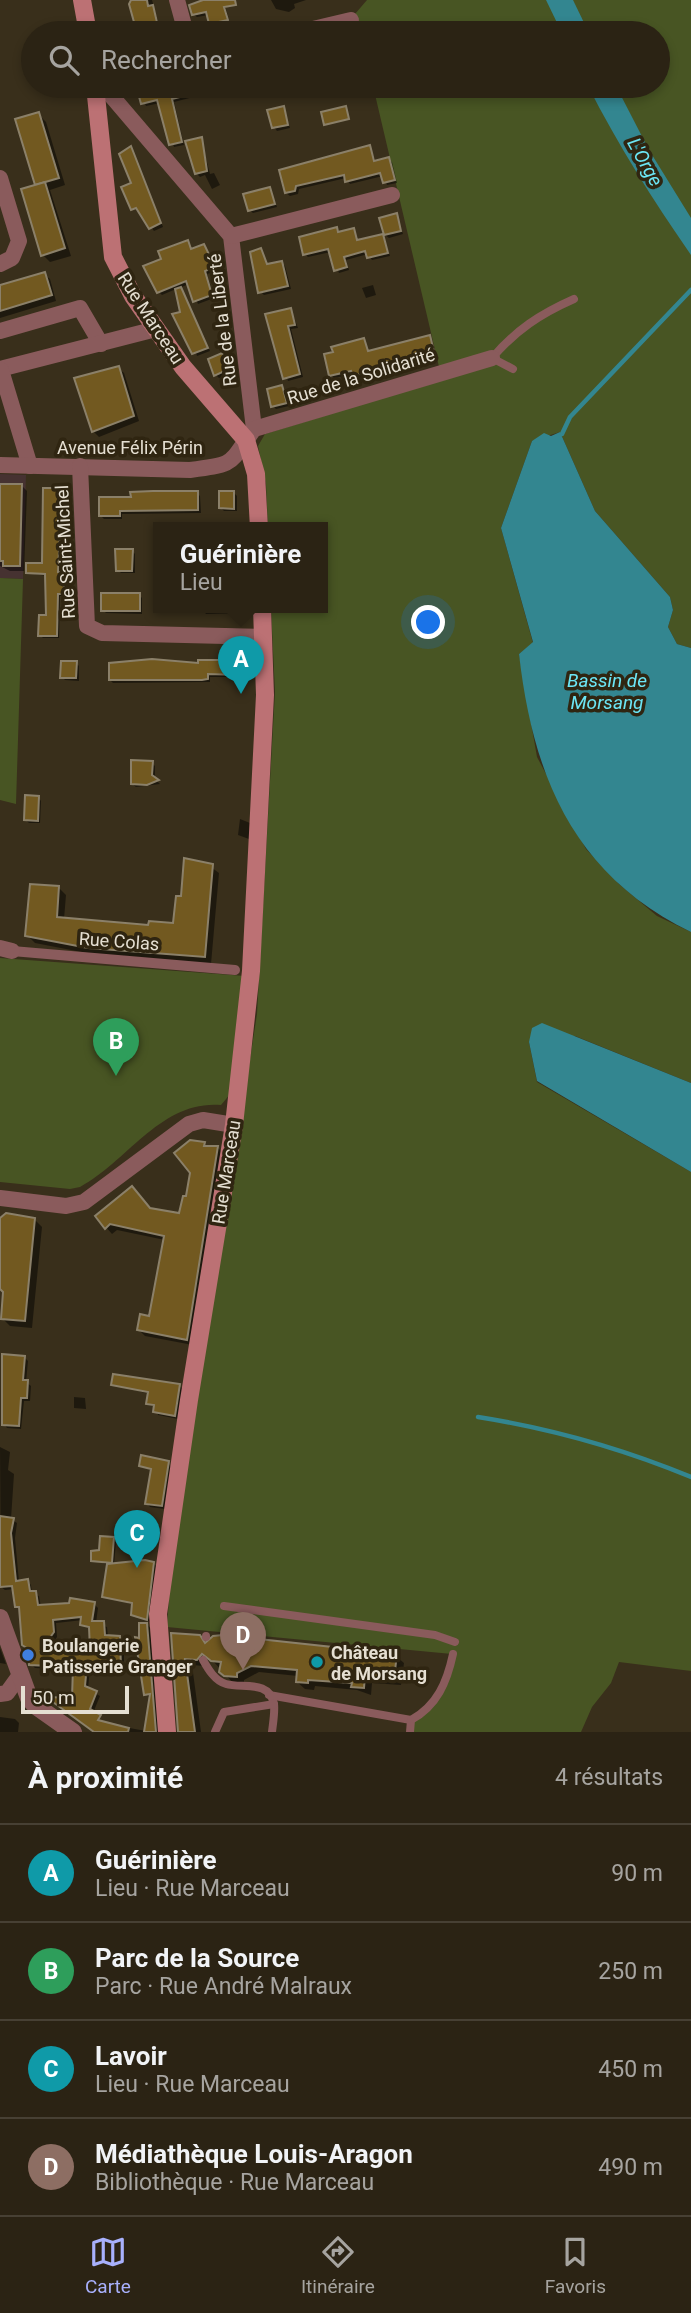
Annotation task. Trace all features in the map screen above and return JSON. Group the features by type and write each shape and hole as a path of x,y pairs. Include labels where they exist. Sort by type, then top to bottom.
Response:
{"main road":[{"path":"82,0 86,21"},
{"name":"Rue Marceau","path":"96,98 113,257 133,296 195,383 250,434 259,522"},
{"name":"Rue Marceau","path":"167,1732 158,1614 234,1125 251,971 265,695 262,613"}],"street":[{"path":"177,0 183,21"},
{"path":"347,21 351,20"},
{"name":"Rue de la Liberté","path":"113,98 230,236 250,434"},
{"path":"0,178 19,241 12,258 0,264"},
{"path":"230,236 392,195"},
{"path":"0,331 80,308 101,344"},
{"path":"30,466 0,370 156,329"},
{"name":"Rue de la Solidarité","path":"250,434 492,358"},
{"name":"Avenue Félix Périn","path":"0,465 190,470 217,467 235,459 250,434"},
{"name":"Rue Saint-Michel","path":"80,466 87,626 103,633 262,637"},
{"name":"Rue Colas","path":"6,950 235,970"},
{"path":"0,1198 76,1205 93,1197 189,1124 203,1120 234,1125"},
{"path":"0,1619 20,1675 36,1706 73,1732"},
{"path":"0,1694 7,1693 20,1675"}],"lane":[{"path":"513,369 492,358 514,333 540,315 574,299"},
{"path":"224,1606 435,1635 455,1642"},
{"path":"215,1732 224,1712 272,1699 411,1720 425,1713 436,1699 446,1680 453,1654"},
{"path":"204,1660 210,1673 226,1684 251,1684 272,1699"},
{"path":"272,1699 272,1732"},
{"path":"410,1732 411,1720"}],"shaded area":[{"path":"0,474 26,475 23,579 0,578"}],"green space":[{"path":"367,0 691,0 691,648 677,644 668,627 673,610 670,597 595,511 560,432 532,441 501,528 533,643 519,654 537,757 586,849 619,884 657,916 691,932 691,1083 575,1036 529,1042 537,1082 691,1172 691,1671 619,1662 611,1683 592,1707 581,1732 410,1732 411,1720 436,1699 452,1654 167,1627 171,1571 257,1014 275,692 271,613 328,613 328,522 268,522 266,484 258,446 265,434 438,381 440,371 376,98 670,98 670,21 357,21 355,14"},
{"path":"0,578 23,579 16,804 0,800"},
{"path":"0,958 245,976 231,1093 221,1105 200,1106 180,1112 163,1122 80,1187 70,1189 0,1182"}],"water":[{"path":"546,0 573,0 583,21 556,21"},
{"name":"L'Orge","path":"594,98 622,98 649,150 691,218 691,255 663,214"},
{"name":"Bassin de Morsang","path":"560,432 595,511 670,597 673,610 668,627 677,644 691,648 691,932 651,909 617,882 589,851 566,818 535,741 519,654 533,642 501,528 532,441 544,433 551,436"},
{"path":"542,1023 691,1083 691,1172 537,1081 529,1042 532,1028"}],"building":[{"path":"131,0 147,0 148,6 153,5 157,21 134,21 129,4"},
{"path":"203,0 235,0 236,5 224,7 228,20 208,21 206,12 192,15 189,5"},
{"path":"139,98 176,98 172,99 182,142 169,145 157,100 141,104"},
{"path":"284,106 288,125 272,128 267,110"},
{"path":"346,106 349,119 324,125 321,112"},
{"path":"39,112 59,178 35,185 15,119"},
{"path":"202,137 207,171 195,174 185,141"},
{"path":"370,145 374,161 389,157 395,180 383,183 380,173 345,182 344,175 296,186 295,191 285,193 279,170"},
{"path":"131,146 161,223 149,229 136,208 131,210 121,187 131,183 119,154"},
{"path":"45,182 65,248 41,256 21,189"},
{"path":"270,187 275,204 248,211 243,194"},
{"path":"397,213 401,231 384,235 379,218"},
{"path":"337,227 338,232 354,228 357,240 383,234 388,253 367,258 365,251 344,257 347,267 334,271 328,249 303,255 299,237"},
{"path":"188,240 191,249 204,244 215,267 205,271 212,295 193,302 186,281 157,293 143,266 161,259 158,251"},
{"path":"261,248 267,264 282,261 288,286 258,293 250,252"},
{"path":"45,272 52,295 0,311 0,285"},
{"path":"181,287 208,348 192,354 172,314 180,312 175,289"},
{"path":"291,308 295,325 288,326 300,374 283,379 265,314"},
{"path":"430,335 434,352 353,376 351,371 329,376 324,354 333,352 331,347 364,338 368,351"},
{"path":"222,353 229,369 214,376 208,359"},
{"path":"119,366 134,416 92,432 74,378"},
{"path":"282,385 287,403 271,407 267,389"},
{"path":"0,484 22,484 20,566 3,566 3,561 0,561"},
{"path":"43,488 62,488 58,572 64,572 64,594 58,594 57,636 38,636 39,615 46,615 45,574 26,573 26,563 42,563"},
{"path":"198,491 198,510 120,511 120,516 99,516 99,497 131,497 130,492"},
{"path":"219,491 234,491 234,509 219,508"},
{"path":"115,549 133,549 132,571 116,571"},
{"path":"101,593 140,593 140,611 101,611"},
{"path":"223,657 239,657 239,675 208,674 208,679 202,680 109,680 109,663 152,659 198,663 198,660 223,660"},
{"path":"61,661 77,661 76,678 60,678"},
{"path":"131,760 153,761 152,775 159,780 147,785 131,784"},
{"path":"25,795 39,796 38,821 24,820"},
{"path":"184,858 213,864 205,957 88,948 25,936 30,884 59,886 57,917 148,925 149,921 173,923 176,896 181,896"},
{"path":"190,1140 205,1142 204,1146 218,1146 187,1340 137,1330 140,1314 149,1316 164,1236 110,1224 105,1229 95,1216 132,1186 150,1208 179,1213 183,1196 186,1196 190,1173 174,1153"},
{"path":"6,1213 35,1218 25,1321 1,1319 3,1292 0,1289 0,1218"},
{"path":"2,1354 25,1356 23,1380 28,1380 27,1398 21,1398 19,1426 2,1425"},
{"path":"113,1374 180,1384 175,1416 153,1412 154,1405 146,1404 148,1392 111,1385"},
{"path":"141,1455 169,1461 162,1506 145,1504 151,1469 139,1466"},
{"path":"0,1516 14,1518 11,1533 16,1581 28,1579 30,1591 36,1591 38,1605 69,1603 70,1598 95,1602 92,1621 104,1621 105,1635 120,1636 121,1669 87,1665 85,1686 97,1691 90,1709 101,1715 98,1720 129,1728 128,1732 94,1732 46,1697 72,1698 73,1667 29,1665 28,1649 22,1645 19,1607 15,1607 12,1586 0,1587","holes":["81,1617 80,1625 89,1627 90,1650 41,1650 54,1632 53,1620"]},
{"path":"100,1536 114,1537 112,1563 91,1561 91,1551 99,1550"},
{"path":"145,1560 154,1562 147,1620 131,1615 132,1603 102,1597 107,1564"},
{"path":"139,1623 147,1623 156,1732 144,1732 150,1694 144,1695 135,1637 139,1638"},
{"path":"171,1633 200,1635 205,1643 213,1636 223,1635 397,1654 394,1679 365,1676 364,1688 351,1687 352,1683 308,1680 308,1683 296,1682 297,1670 251,1666 237,1673 237,1677 224,1676 219,1672 221,1662 211,1661 202,1654 197,1660 185,1659 195,1732 178,1732"}],"waterway":[{"path":"562,434 570,417 691,290"},
{"path":"478,1417 534,1427 587,1441 691,1477"}],"place":[{"name":"Guérinière","path":"241,694"},
{"name":"Parc de la Source","path":"116,1076"},
{"name":"Lavoir","path":"137,1568"},
{"name":"Boulangerie Patisserie Granger","path":"28,1655"},
{"name":"Château de Morsang","path":"317,1662"},
{"name":"Médiathèque Louis-Aragon","path":"243,1670"}]}
